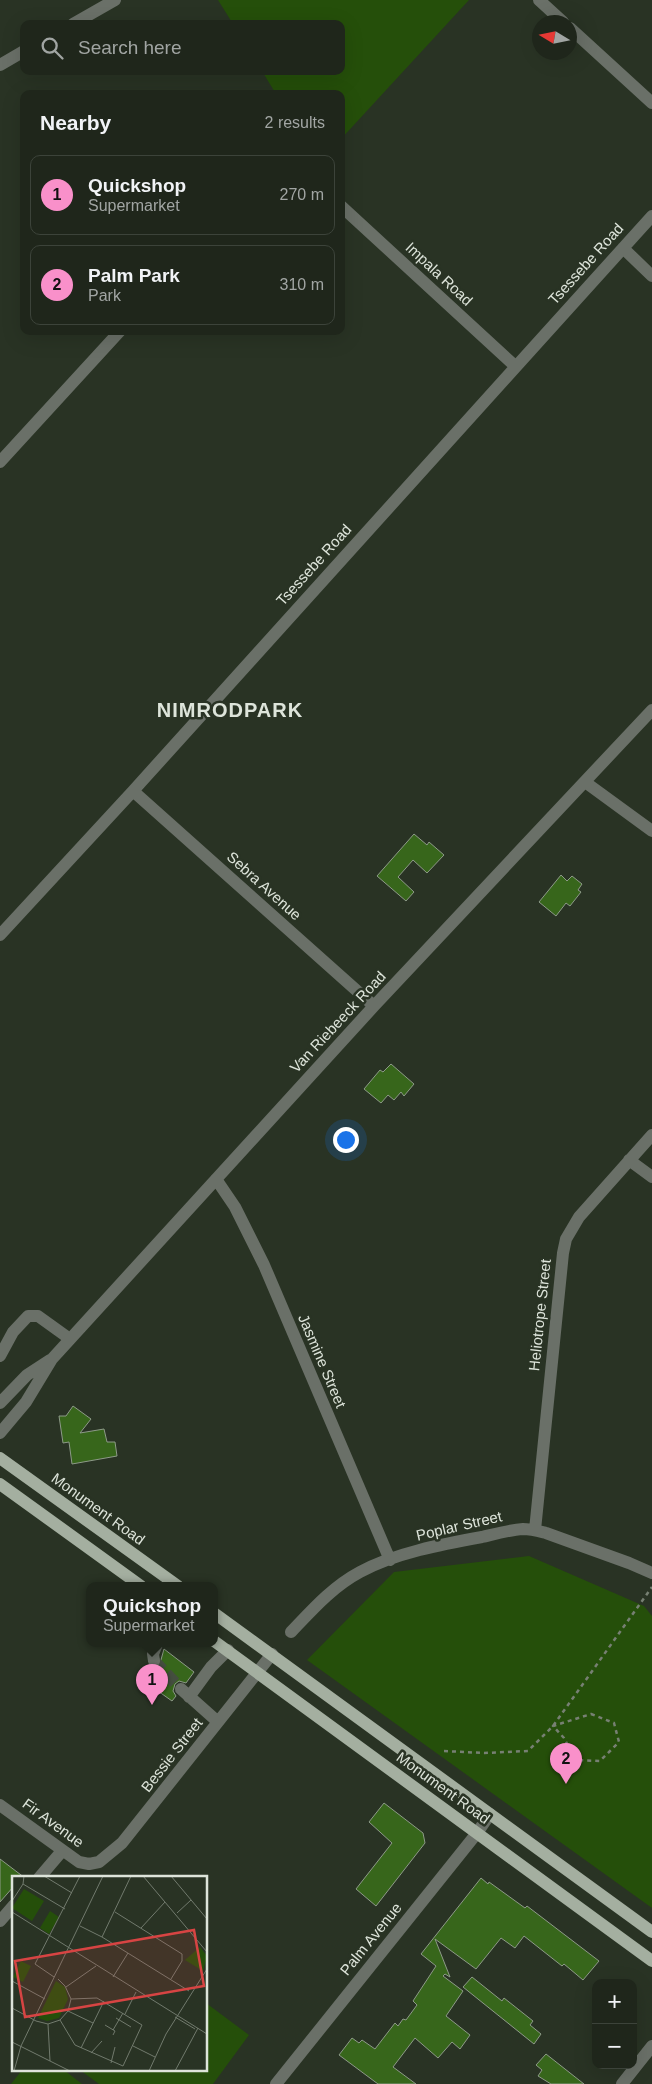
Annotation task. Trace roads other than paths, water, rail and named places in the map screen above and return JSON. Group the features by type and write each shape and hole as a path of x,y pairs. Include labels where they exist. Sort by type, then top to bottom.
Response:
{"main road":[{"name":"Monument Road","path":"0,1458 172,1582"},
{"path":"0,1484 135,1582"},
{"name":"Monument Road","path":"218,1616 652,1932"},
{"name":"Monument Road","path":"218,1643 652,1961"}],"street":[{"path":"80,20 115,0"},
{"path":"539,0 555,15"},
{"path":"577,34 652,104"},
{"path":"0,65 20,54"},
{"name":"Impala Road","path":"345,210 514,366"},
{"name":"Tsessebe Road","path":"0,935 133,791 514,366 652,216"},
{"path":"623,248 652,276"},
{"path":"0,462 116,335"},
{"name":"Van Riebeeck Road","path":"0,1433 26,1402 52,1359 70,1338 374,1006 652,710"},
{"path":"585,782 652,831"},
{"name":"Sebra Avenue","path":"133,791 374,1006"},
{"name":"Heliotrope Street","path":"534,1530 566,1239 579,1217 652,1134"},
{"path":"629,1160 652,1177"},
{"name":"Jasmine Street","path":"216,1179 235,1207 264,1265 390,1560"},
{"path":"0,1356 13,1332 28,1316 38,1316 70,1338"},
{"name":"Van Riebeeck Road","path":"0,1403 27,1375 52,1359"},
{"name":"Poplar Street","path":"291,1632 322,1599 336,1587 360,1572 390,1560 444,1544 514,1531 534,1530 630,1563 652,1574"},
{"path":"154,1661 153,1654 156,1647"},
{"path":"218,1722 185,1693 228,1650"},
{"name":"Bessie Street","path":"88,1864 103,1859 122,1843 272,1654"},
{"name":"Fir Avenue","path":"0,1805 73,1859 88,1864"},
{"name":"Palm Avenue","path":"276,2084 477,1833 490,1814"},
{"path":"41,1876 62,1851"},
{"path":"0,1920 12,1908"},
{"path":"622,2084 652,2046"}],"tunnel":[{"path":"154,1661 181,1689"}],"place":[{"name":"Quickshop","path":"152,1705"},
{"name":"Palm Park","path":"566,1784"}],"district":[{"name":"NIMRODPARK","path":"230,710"}]}
